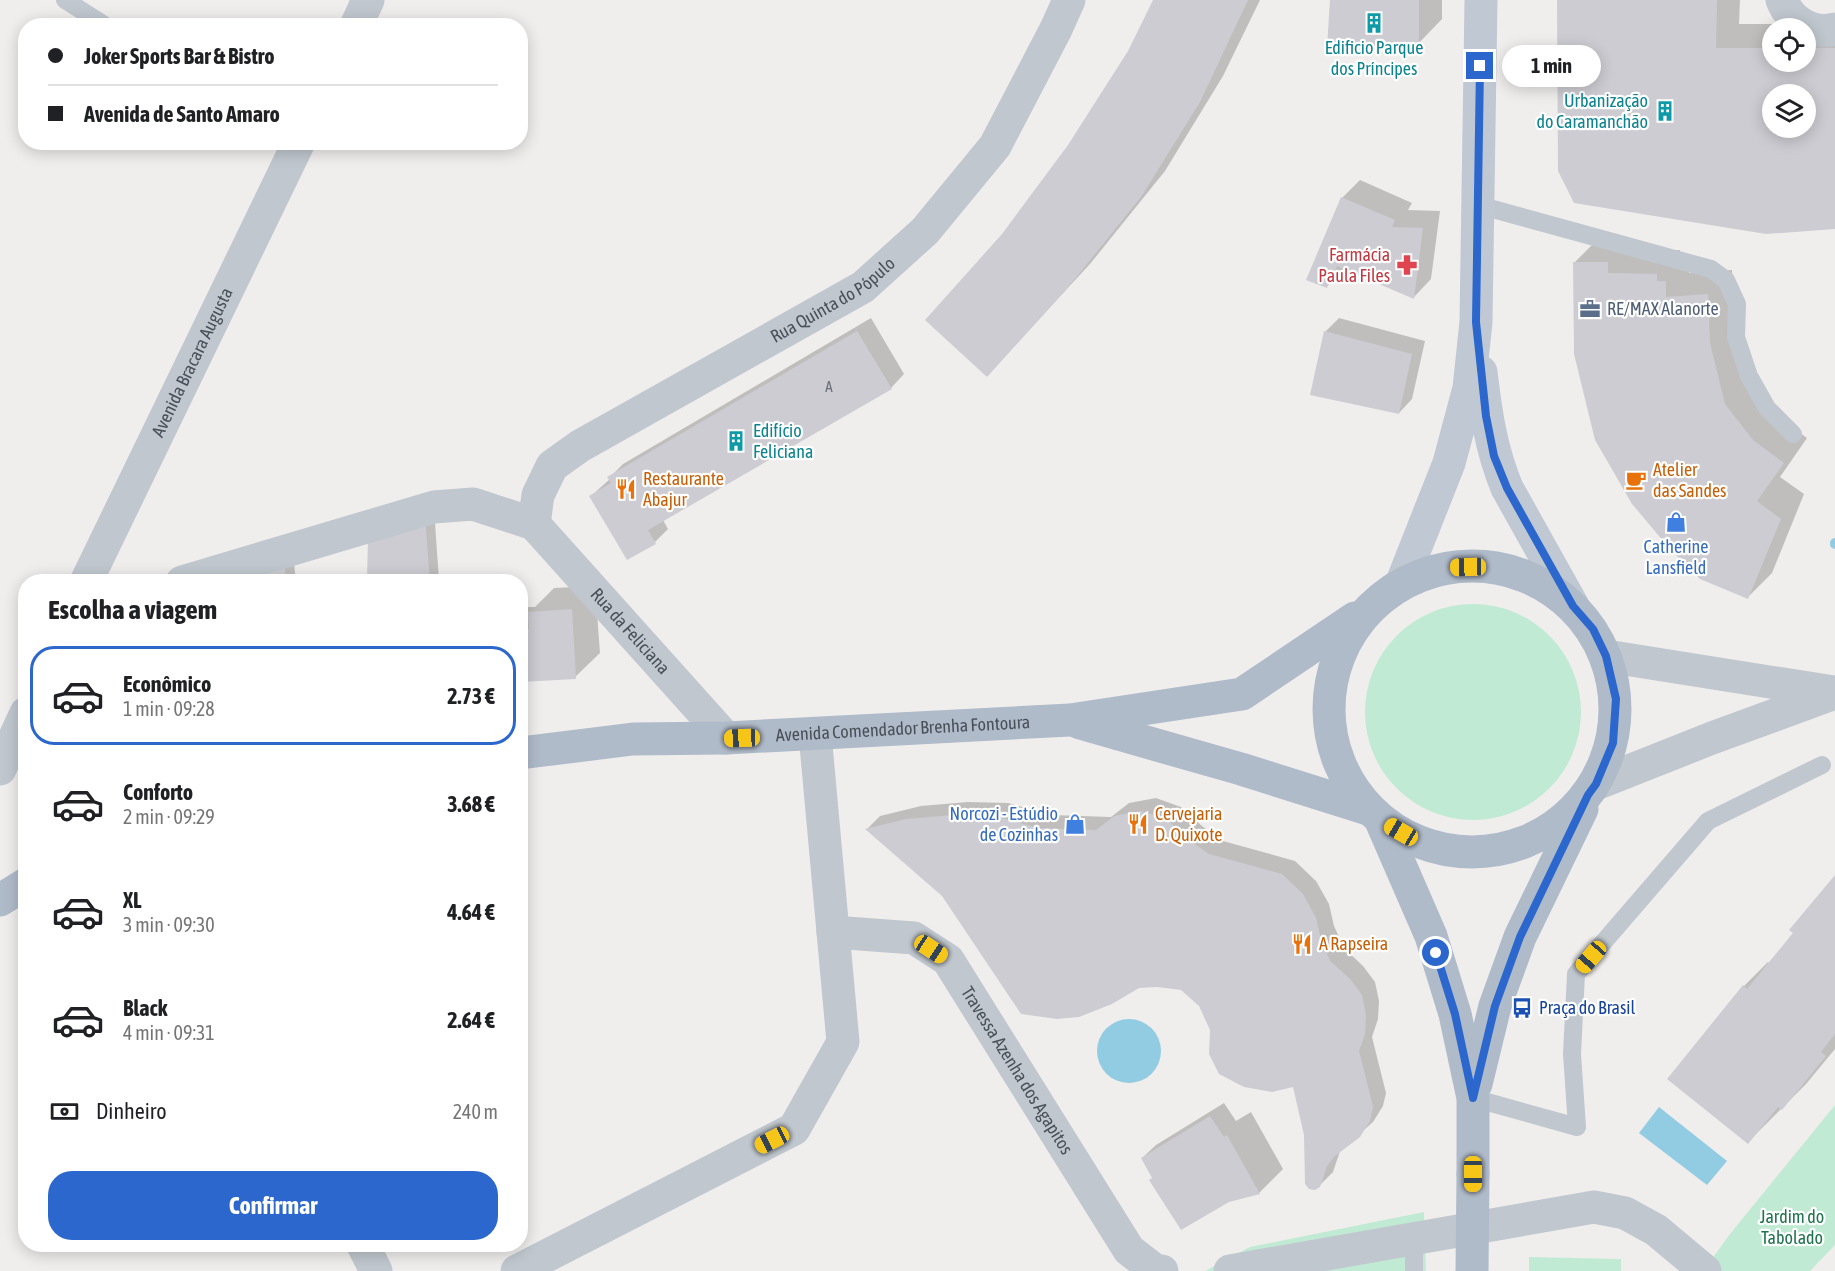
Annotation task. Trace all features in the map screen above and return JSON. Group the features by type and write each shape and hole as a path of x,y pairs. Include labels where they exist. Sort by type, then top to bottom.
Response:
{"main road":[{"path":"1402,582 1449,463 1469,388 1476,322 1481,0"},
{"path":"1473,1098 1495,1006 1520,937 1613,743 1616,699 1606,656 1593,629 1573,606 1507,488 1494,456 1486,416 1476,322"},
{"path":"1472,1271 1473,1098 1455,1014 1431,936 1375,815 1343,774 1329,733 1329,690 1340,648 1364,612 1402,582 1445,567 1491,566 1535,579 1573,606"},
{"name":"Avenida Comendador Brenha Fontoura","path":"528,752 633,739 726,738 1070,720 1242,694 1364,612"},
{"name":"Avenida Comendador Brenha Fontoura","path":"1070,720 1241,769 1375,815"},
{"path":"1375,815 1422,844 1467,853 1513,847 1556,827 1592,790"},
{"path":"0,900 18,889"}],"street":[{"path":"360,18 368,0"},
{"name":"Rua Quinta do Pópulo","path":"534,524 538,495 552,466 580,446 862,287 925,231 995,146 1069,0"},
{"path":"1782,0 1786,10 1796,21 1812,29 1829,31 1835,29"},
{"name":"Avenida Bracara Augusta","path":"90,574 295,150"},
{"path":"209,574 434,507 473,504 534,524"},
{"name":"Rua da Feliciana","path":"534,524 726,738"},
{"path":"1606,656 1835,693"},
{"path":"1592,790 1712,738 1835,693"},
{"path":"0,770 18,731"},
{"path":"517,1271 794,1129 843,1042 815,734"},
{"name":"Travessa Azenha dos Agapitos","path":"833,932 914,938 948,960 1129,1250 1155,1270 1162,1271"},
{"path":"1230,1271 1421,1249 1593,1207 1625,1213 1635,1218 1656,1230 1705,1271"},
{"path":"366,1252 376,1271"}],"lane":[{"path":"65,0 93,18"},
{"path":"1478,205 1712,269 1726,280 1737,304 1736,337 1749,376 1767,408 1793,434"},
{"path":"1473,1098 1577,1127 1572,1054 1576,974 1708,820 1822,765"}],"green space":[{"path":"1473,604 1494,606 1514,612 1533,622 1549,636 1563,652 1573,671 1579,691 1581,712 1579,733 1573,753 1563,772 1549,788 1533,802 1514,812 1494,818 1473,820 1452,818 1432,812 1413,802 1397,788 1383,772 1373,753 1367,733 1365,712 1367,691 1373,671 1383,652 1397,636 1413,622 1432,612 1452,606"},
{"name":"Jardim do Tabolado","path":"1835,1105 1835,1245 1810,1271 1703,1271 1730,1234"},
{"path":"1424,1212 1426,1271 1205,1271 1250,1247"},
{"path":"1529,1257 1621,1259 1621,1271 1529,1271"}],"water":[{"path":"1129,1019 1147,1025 1155,1033 1161,1051 1155,1069 1147,1077 1129,1083 1111,1077 1103,1069 1097,1051 1103,1033 1111,1025"},
{"path":"1659,1107 1727,1161 1707,1185 1639,1133"}],"building":[{"path":"1153,0 1248,0 1200,102 1141,197 1066,290 987,377 925,320 1002,234 1068,145 1128,51"},
{"name":"Edificio Parque dos Príncipes","path":"1330,0 1419,0 1419,45 1327,47"},
{"name":"Urbanização do Caramanchão","path":"1557,0 1717,0 1716,48 1762,48 1762,72 1816,72 1816,48 1835,48 1835,229 1766,234 1574,203 1558,171"},
{"path":"1341,197 1395,220 1392,227 1423,228 1414,299 1337,266 1327,288 1306,280"},
{"path":"1573,262 1608,262 1608,273 1657,274 1657,281 1666,281 1666,297 1708,294 1710,343 1725,404 1753,440 1784,463 1757,501 1781,519 1748,599 1700,579 1670,549 1632,504 1595,440 1574,354"},
{"path":"857,331 892,389 648,530 656,544 627,560 589,496 611,483 607,477"},
{"path":"1324,331 1412,354 1399,414 1310,395"},
{"path":"425,517 429,574 367,574 368,535"},
{"path":"284,561 285,574 242,574 242,572"},
{"path":"572,609 576,679 528,682 528,612"},
{"path":"1141,811 1168,820 1189,840 1209,854 1282,874 1303,894 1316,918 1321,940 1330,961 1350,979 1362,995 1366,1015 1365,1034 1359,1051 1373,1107 1370,1121 1360,1137 1335,1156 1327,1166 1320,1187 1315,1190 1309,1189 1305,1184 1304,1135 1293,1087 1272,1092 1244,1087 1219,1074 1209,1054 1210,1030 1199,1006 1181,990 1157,987 1139,988 1112,1004 1079,1017 1057,1019 1021,1014 942,896 865,829 906,819 954,815 994,816 1038,828 1096,830 1114,816"},
{"path":"1835,875 1835,1034 1821,1052 1826,1056 1782,1110 1778,1107 1748,1144 1667,1079 1743,985 1747,989 1793,933 1789,930"},
{"path":"1210,1116 1224,1137 1227,1135 1260,1194 1229,1202 1181,1230 1149,1180 1152,1178 1141,1158"}],"place":[{"name":"Edificio Parque dos Príncipes","path":"1374,23"},
{"name":"Urbanização do Caramanchão","path":"1665,111"},
{"name":"Farmácia Paula Files","path":"1407,265"},
{"name":"RE/MAX Alanorte","path":"1590,309"},
{"name":"Edifício Feliciana","path":"736,441"},
{"name":"Atelier das Sandes","path":"1636,480"},
{"name":"Restaurante Abajur","path":"626,489"},
{"name":"Catherine Lansfield","path":"1676,522"},
{"name":"Norcozi - Estúdio de Cozinhas","path":"1075,824"},
{"name":"Cervejaria D. Quixote","path":"1138,824"},
{"name":"A Rapseira","path":"1302,944"},
{"name":"Praça do Brasil","path":"1522,1008"}],"route":[{"path":"1436,953 1455,1014 1473,1098 1495,1006 1520,937 1588,795 1596,784 1613,743 1616,699 1606,656 1593,629 1573,606 1507,488 1494,456 1486,416 1476,322 1480,66"}]}
